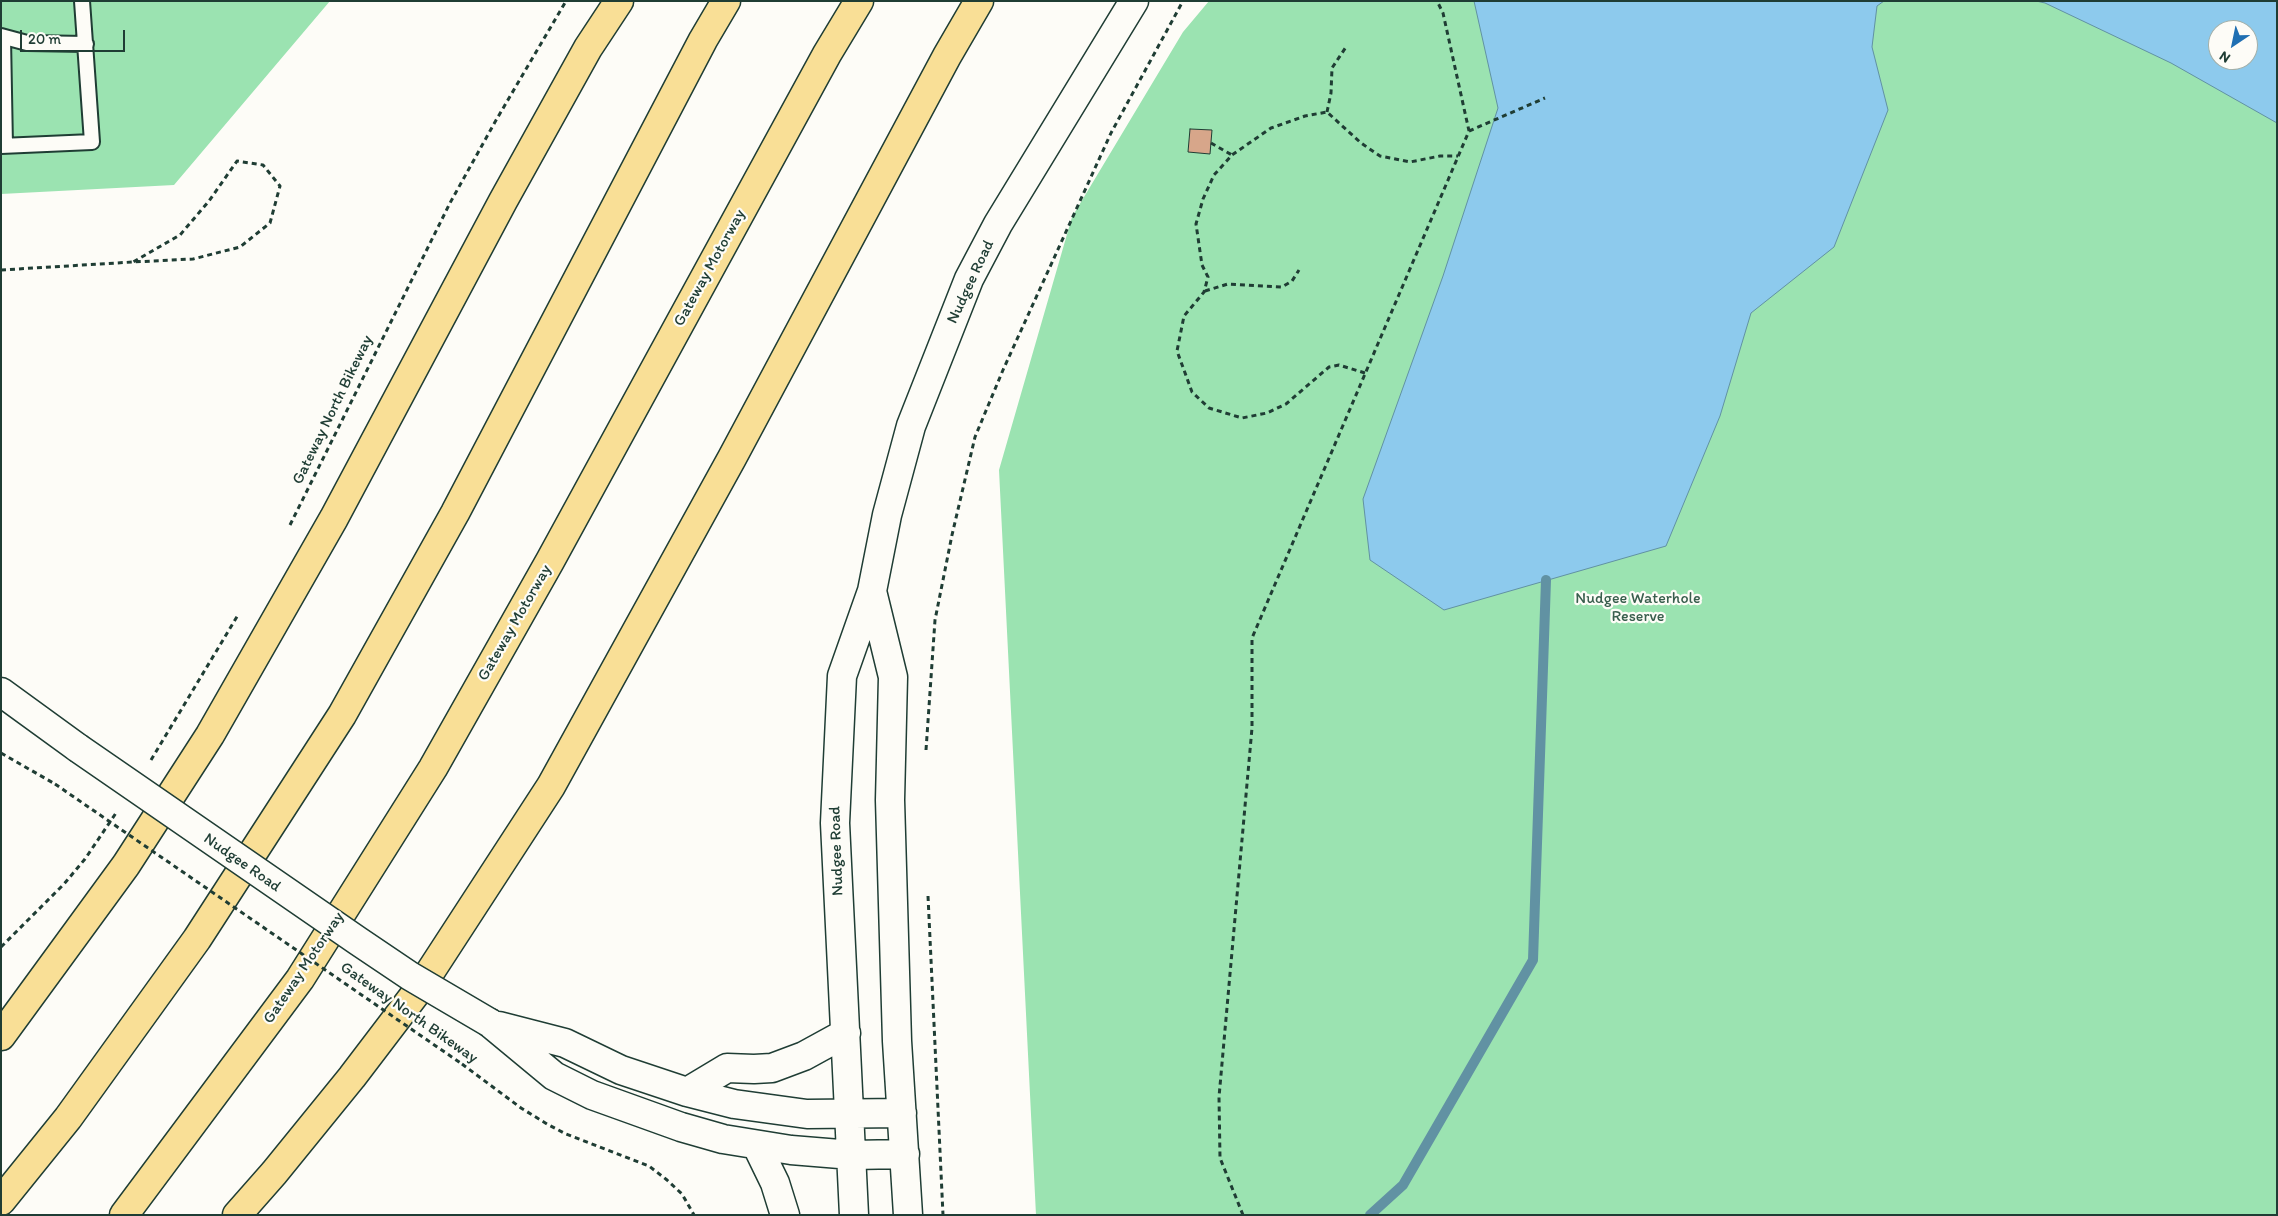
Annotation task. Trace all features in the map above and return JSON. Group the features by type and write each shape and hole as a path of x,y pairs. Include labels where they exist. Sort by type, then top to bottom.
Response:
{"highway":[{"path":"1,1036 126,865 210,735 334,518 503,201 588,48 619,1"},
{"path":"1,1201 68,1118 197,939 342,715 455,513 694,58 726,1"},
{"name":"Gateway Motorway","path":"124,1215 300,979 433,768 550,561 827,54 859,1"},
{"path":"238,1215 340,1092 419,989 551,786 742,440 947,56 979,1"}],"main road":[{"name":"Nudgee Road","path":"852,1156 837,868 837,759 842,676 872,591 887,515 911,426 969,280 998,224 1134,1"},
{"name":"Nudgee Road","path":"1,692 78,748 358,941 410,976 490,1023 554,1076 592,1094 681,1127 723,1139 757,1146 852,1156 905,1154 897,1041 890,800 893,677 872,591"},
{"name":"Nudgee Road","path":"490,1023 564,1043 621,1070 686,1092 734,1104 788,1112 849,1115 902,1113"},
{"path":"686,1092 727,1068 754,1069 781,1065 804,1056 846,1033"},
{"path":"757,1146 775,1183 785,1215"},
{"path":"905,1154 908,1215"},
{"path":"852,1156 854,1215"}],"lane":[{"path":"82,1 86,44 92,142 3,146 2,37 27,43 86,44"}],"path":[{"name":"Gateway North Bikeway","path":"289,527 450,203 566,1"},
{"path":"925,760 935,620 952,535 975,437 1111,133 1183,1"},
{"path":"1243,1215 1220,1158 1219,1097 1252,728 1252,638 1468,131 1443,13 1437,1"},
{"path":"1327,112 1332,93 1332,68 1346,47"},
{"path":"1468,131 1545,98"},
{"path":"1327,112 1361,143 1380,156 1410,162 1440,156 1458,156"},
{"path":"1327,112 1305,116 1272,128 1232,155 1214,175 1203,199 1196,224 1202,265 1208,277 1204,292 1184,316 1178,351 1192,392 1209,408 1242,418 1267,413 1286,404 1329,367 1339,365 1365,373"},
{"path":"1211,143 1232,155"},
{"path":"1,270 133,262 194,258 240,247 270,223 280,186 263,165 237,161 209,201 180,235 133,262"},
{"path":"1204,292 1228,284 1282,287 1292,280 1299,270"},
{"path":"150,760 239,614"},
{"name":"Gateway North Bikeway","path":"1,753 55,784 462,1064 521,1108 566,1134 649,1166 668,1180 682,1194 694,1215"},
{"path":"1,947 64,884 85,859 118,810"},
{"path":"927,886 943,1215"}],"green space":[{"path":"1,1 330,1 174,185 1,194"},
{"name":"Nudgee Waterhole Reserve","path":"1209,1 2277,1 2277,1215 1036,1215 999,470 1072,217 1183,32"}],"water":[{"path":"1474,1 1884,1 1877,6 1872,47 1888,110 1834,247 1751,313 1720,416 1666,546 1444,610 1370,560 1363,499 1443,276 1498,108"},
{"path":"2036,1 2277,1 2277,123 2171,63 2045,3"}],"building":[{"path":"1190,129 1212,130 1210,154 1188,152"}],"waterway":[{"path":"1370,1215 1403,1185 1533,960 1546,580"}]}
